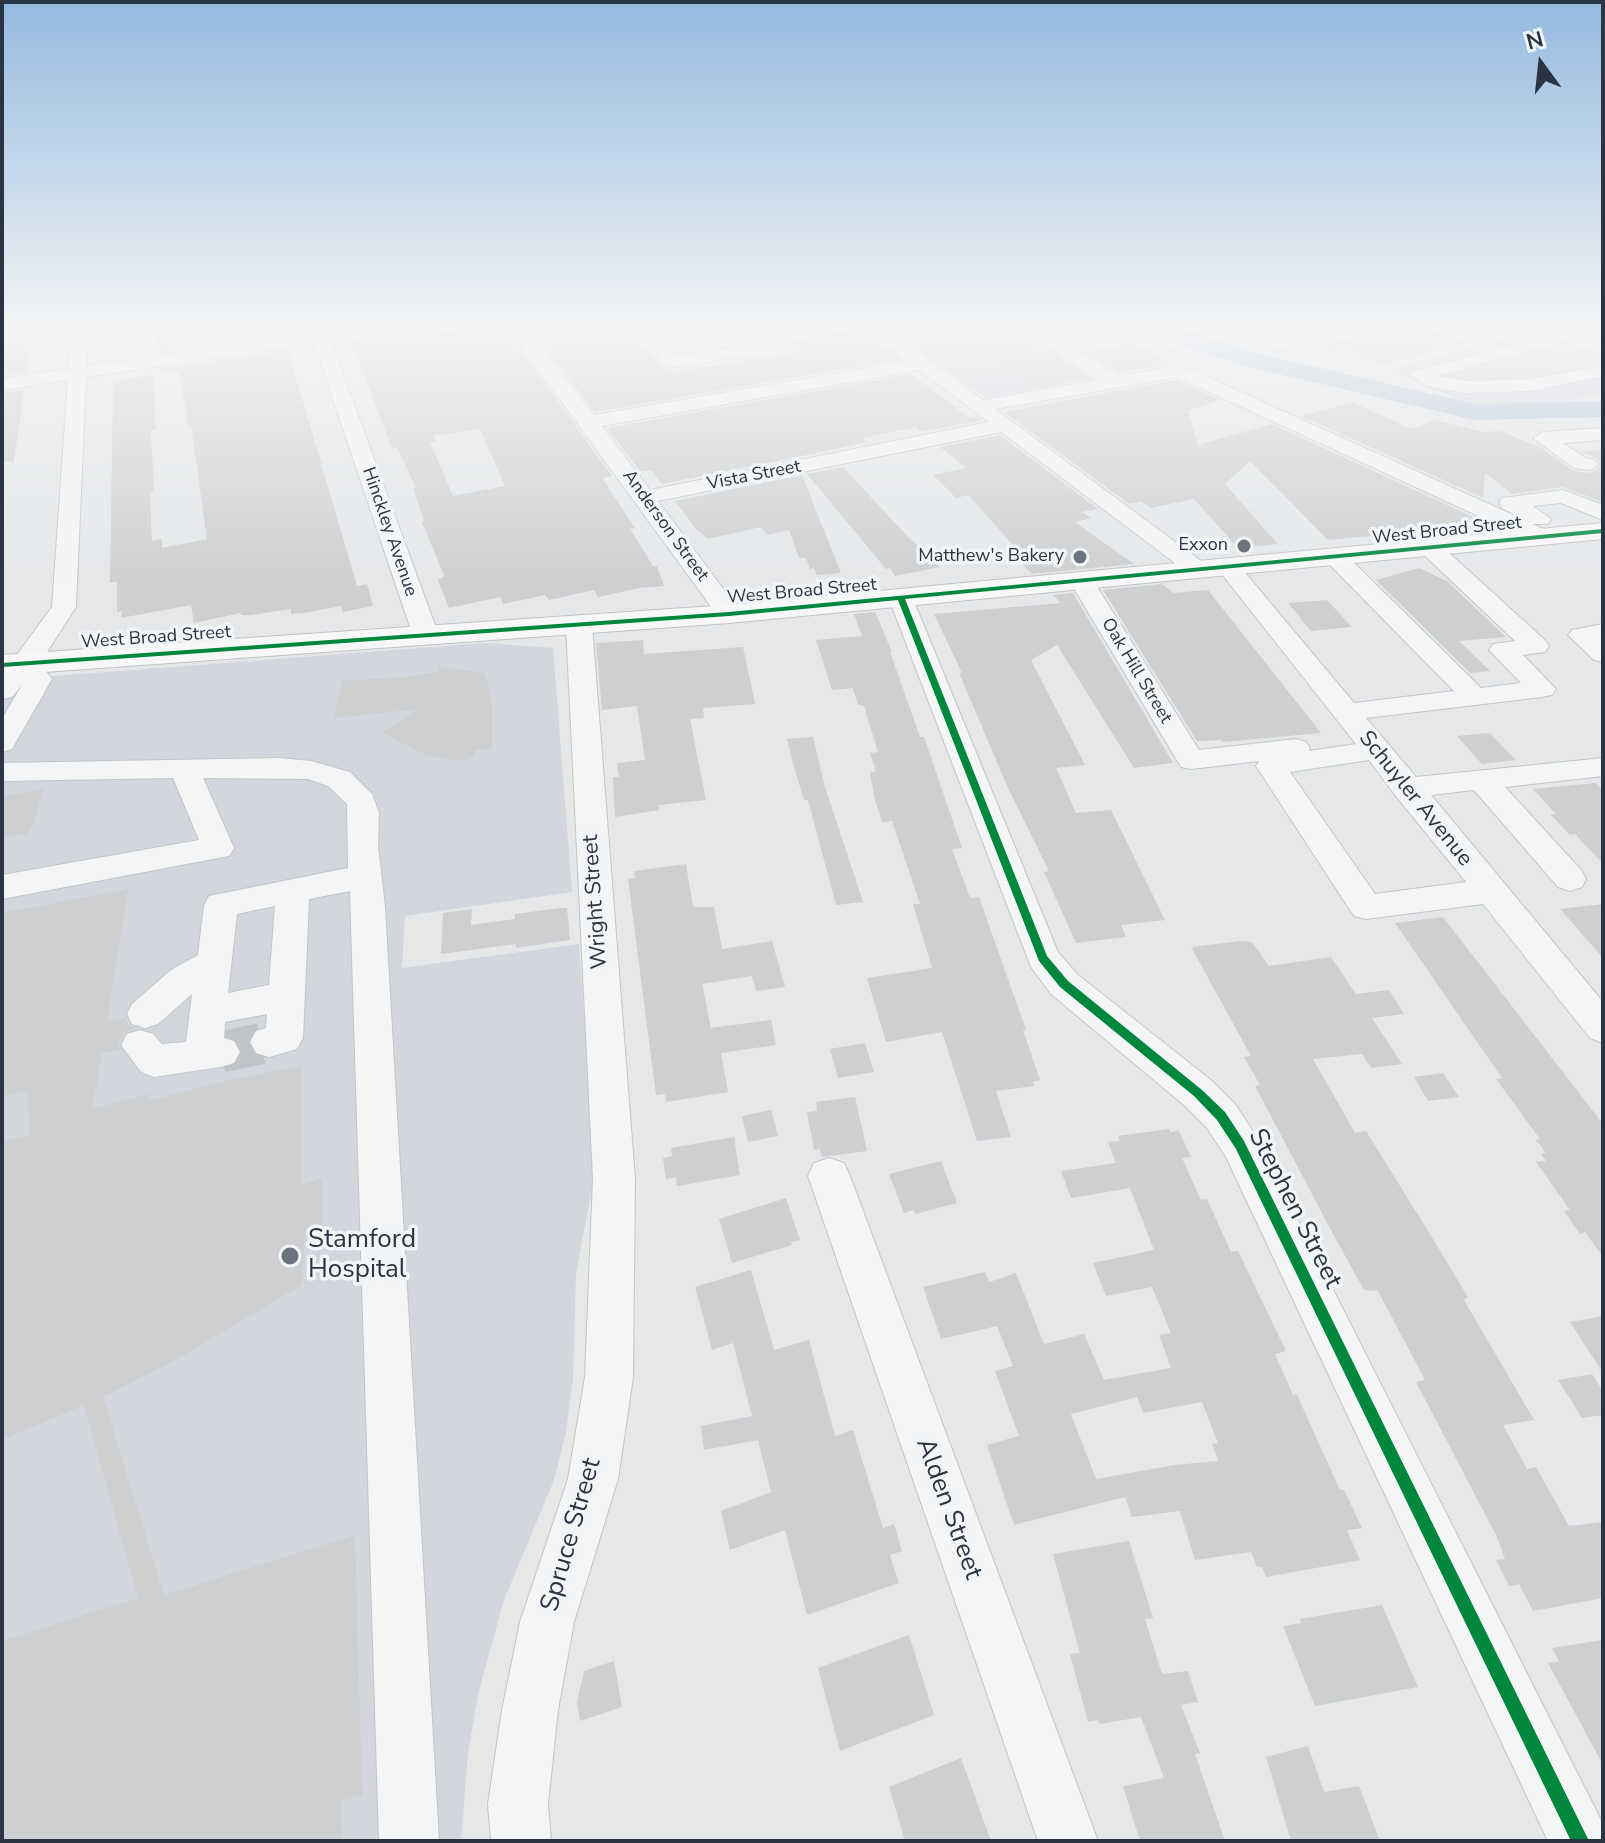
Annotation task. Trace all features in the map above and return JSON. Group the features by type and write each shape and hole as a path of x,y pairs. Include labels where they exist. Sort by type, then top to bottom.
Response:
{"main road":[{"name":"West Broad Street","path":"14,664 729,614 1580,538"}],"street":[{"path":"2,691 14,664 64,607 75,410"},
{"name":"Hinckley Avenue","path":"346,410 426,636"},
{"name":"Anderson Street","path":"580,410 729,614"},
{"path":"589,422 658,410"},
{"name":"Schuyler Avenue","path":"972,410 1005,425 1214,570 1344,712 1603,1028"},
{"path":"936,439 923,429 988,410"},
{"path":"1272,410 1580,538"},
{"name":"Vista Street","path":"643,498 1005,425"},
{"path":"1588,464 1581,464 1533,439 1603,434"},
{"path":"1580,538 1510,503 1563,496 1603,513"},
{"path":"1344,712 1542,689 1502,650 1536,646 1431,549"},
{"path":"1336,558 1475,697"},
{"name":"Oak Hill Street","path":"1082,582 1191,760 1371,746"},
{"name":"Stephen Street","path":"901,599 1043,958 1064,984 1198,1093 1221,1116 1240,1145 1580,1841"},
{"name":"Wright Street","path":"579,625 614,1179"},
{"path":"1603,632 1581,635 1603,654"},
{"path":"2,743 39,679 14,664"},
{"path":"1371,746 1271,766 1366,907 1492,891"},
{"path":"2,772 279,767 311,770 339,779 358,795 364,813 409,1841"},
{"path":"1406,788 1603,767"},
{"path":"2,887 218,848 184,768"},
{"path":"1482,780 1570,879"},
{"path":"214,962 184,980 142,1030 154,1061 212,1054 208,1011 221,905 365,876"},
{"path":"269,1042 284,1038 293,892"},
{"path":"208,1011 287,996"},
{"name":"Alden Street","path":"829,1176 1068,1841"},
{"name":"Spruce Street","path":"521,1841 518,1804 530,1710 547,1622 593,1479 609,1377 614,1179"}],"shaded area":[{"path":"1485,410 1531,410 1502,417"},
{"name":"Stamford Hospital","path":"486,643 553,648 572,892 405,916 402,968 579,944 595,1173 576,1273 573,1378 566,1432 554,1480 504,1600 478,1694 468,1753 461,1841 2,1841 2,680"}],"building":[{"path":"2,410 21,410 14,462 2,461"},
{"path":"113,410 155,410 156,430 151,431 154,490 150,494 152,541 162,539 162,548 207,539 191,425 188,425 186,410 306,410 357,586 367,584 373,606 343,612 341,606 291,614 291,609 251,615 241,613 194,623 191,605 121,618 122,611 117,612 117,581 110,583"},
{"path":"377,410 564,410 612,476 602,478 635,528 630,529 653,566 657,566 664,586 598,597 594,590 549,600 545,595 503,604 500,597 449,608 438,580 444,576 422,522 413,489 416,488 397,447 392,448","holes":["480,429 505,486 453,496 430,442 436,441 434,436"]},
{"path":"708,410 959,410 971,419 978,417 982,420 922,432 916,427 862,438 866,442 827,451 662,484 652,471 640,471 607,428"},
{"path":"1191,410 1188,411 1198,445 1272,424 1482,521 1482,526 1328,540 1250,461 1225,484 1278,544 1238,548 1194,499 1151,508 1141,502 1129,504 1004,412"},
{"path":"1323,410 1369,410 1411,429 1435,420 1482,432 1500,431 1540,447 1574,471 1588,473 1597,470 1601,464 1597,458 1582,452 1603,450 1603,502 1563,487 1512,494 1485,473 1483,498 1301,416"},
{"path":"1000,435 1098,509 1082,512 1091,518 1075,522 1134,564 1032,574 1009,551 1016,550 1015,547 968,495 956,498 933,475 966,468 940,447"},
{"path":"843,467 940,567 895,576 890,568 886,569 807,474"},
{"path":"802,475 841,573 817,575 814,568 810,569 806,558 799,558 789,530 767,535 761,527 708,539 697,530 675,501"},
{"path":"1419,568 1447,581 1506,637 1459,641 1490,671 1470,673 1376,580"},
{"path":"1162,584 1174,593 1208,590 1321,733 1223,742 1197,741 1103,590"},
{"path":"1073,593 1173,763 1134,768 1057,645 1031,660 1085,765 1056,768 1076,813 1111,810 1165,920 1121,925 1126,937 1076,943 1044,872 1049,871 1008,788 959,673 962,673 934,614 1061,603 1053,595"},
{"path":"1327,600 1352,627 1311,631 1288,603"},
{"path":"875,612 892,652 920,737 924,737 962,848 952,849 970,898 979,897 1026,1030 1023,1030 1040,1080 1033,1082 1034,1086 996,1091 1011,1137 977,1141 942,1032 886,1042 867,978 932,968 913,904 920,904 892,821 882,822 875,800 870,773 876,771 870,753 878,752 864,706 858,705 853,688 832,690 816,640 862,636 854,614"},
{"path":"643,640 644,654 743,647 755,704 703,708 704,718 690,719 706,800 659,805 659,810 615,817 613,777 619,777 617,763 645,760 637,706 602,710 596,643"},
{"path":"439,667 485,673 492,705 492,750 475,750 475,757 463,761 428,756 382,733 417,709 334,718 342,681 439,672"},
{"path":"1490,733 1516,760 1482,764 1457,736"},
{"path":"813,737 825,787 863,902 836,905 808,800 804,800 794,767 787,739"},
{"path":"1596,783 1603,790 1603,864 1575,834 1570,835 1550,814 1556,814 1533,789"},
{"path":"43,789 33,825 26,834 2,838 2,796"},
{"path":"686,864 693,907 714,907 722,949 772,941 785,987 756,991 752,976 702,984 711,1028 771,1020 776,1045 721,1053 728,1092 666,1102 665,1094 656,1095 628,879 635,878 634,871"},
{"name":"Stamford Hospital","path":"128,889 107,1022 126,1018 129,1025 136,1028 124,1033 118,1044 121,1050 102,1053 92,1109 149,1094 149,1101 301,1066 301,1185 322,1178 322,1234 304,1238 302,1285 172,1362 103,1397 164,1595 355,1535 362,1795 341,1801 342,1841 2,1841 2,1641 138,1598 84,1405 2,1440 2,1141 30,1135 27,1091 2,1096 2,913"},
{"path":"1603,904 1603,958 1560,909"},
{"path":"567,908 570,940 441,954 443,913 472,909 471,925 515,919 515,914"},
{"path":"1443,917 1603,1124 1603,1257 1585,1232 1580,1234 1564,1211 1570,1210 1536,1162 1546,1161 1541,1154 1546,1153 1536,1140 1540,1139 1496,1079 1502,1078 1395,923"},
{"path":"1252,942 1269,966 1331,957 1356,994 1389,990 1404,1014 1372,1018 1402,1064 1371,1068 1362,1054 1313,1059 1355,1133 1366,1131 1431,1236 1468,1297 1464,1300 1534,1420 1503,1425 1527,1469 1536,1467 1569,1526 1603,1522 1603,1598 1533,1611 1519,1584 1509,1586 1496,1560 1505,1559 1496,1535 1416,1382 1425,1380 1378,1291 1364,1290 1333,1234 1255,1086 1260,1085 1244,1057 1251,1056 1191,947"},
{"path":"865,1043 874,1072 838,1078 830,1049"},
{"path":"1443,1073 1459,1097 1428,1101 1414,1077"},
{"path":"855,1097 867,1151 822,1157 820,1149 814,1150 807,1112 817,1111 816,1102"},
{"path":"771,1110 778,1136 748,1142 742,1116"},
{"path":"1169,1129 1170,1132 1179,1131 1191,1157 1182,1158 1201,1200 1207,1199 1231,1252 1238,1251 1286,1351 1275,1354 1293,1395 1297,1395 1340,1490 1344,1490 1362,1528 1347,1530 1360,1560 1266,1577 1262,1567 1257,1567 1251,1552 1195,1560 1180,1511 1132,1517 1125,1497 1014,1525 987,1445 1019,1436 995,1371 1013,1366 997,1326 941,1339 923,1287 985,1272 989,1282 1016,1273 1044,1344 1084,1334 1104,1380 1171,1368 1159,1335 1171,1333 1152,1287 1106,1296 1093,1263 1154,1250 1130,1188 1071,1198 1061,1171 1116,1163 1108,1142 1120,1141 1118,1136","holes":["1137,1397 1143,1413 1202,1402 1218,1443 1212,1444 1218,1461 1096,1479 1071,1414"]},
{"path":"734,1137 740,1175 677,1186 676,1177 666,1179 663,1158 672,1156 671,1148"},
{"path":"941,1161 957,1203 915,1214 913,1210 904,1213 889,1174"},
{"path":"786,1198 800,1240 732,1263 719,1219"},
{"path":"751,1270 774,1350 809,1340 835,1436 853,1430 883,1528 894,1524 902,1551 890,1555 899,1583 807,1615 785,1530 730,1550 721,1511 771,1492 758,1440 704,1450 701,1426 752,1416 733,1343 712,1350 695,1287"},
{"path":"1603,1316 1603,1373 1570,1322"},
{"path":"1592,1374 1603,1391 1603,1415 1582,1418 1558,1380"},
{"path":"1129,1541 1153,1618 1145,1619 1162,1674 1188,1671 1198,1702 1181,1705 1200,1753 1195,1754 1225,1841 1140,1841 1123,1786 1164,1778 1141,1717 1100,1724 1098,1720 1088,1722 1070,1654 1080,1653 1053,1554"},
{"path":"1382,1605 1418,1687 1315,1706 1283,1626 1301,1623 1300,1619"},
{"path":"909,1635 934,1715 840,1751 818,1668"},
{"path":"1603,1640 1603,1765 1548,1663 1559,1661 1552,1648"},
{"path":"614,1661 622,1707 580,1721 577,1702 584,1671"},
{"path":"1308,1746 1324,1792 1359,1786 1380,1841 1291,1841 1266,1757"},
{"path":"961,1758 991,1841 905,1841 889,1787"}],"waterway":[{"path":"1466,410 1560,410"}],"tunnel":[{"path":"221,1052 269,1042"}],"cycle path":[{"path":"2,665 729,614 1603,531"},
{"path":"901,599 1043,958 1064,984 1198,1093 1221,1116 1240,1145 1580,1841"}],"place":[{"name":"Exxon","path":"1244,546"},
{"name":"Matthew's Bakery","path":"1080,557"},
{"name":"Stamford Hospital","path":"290,1256"}]}
